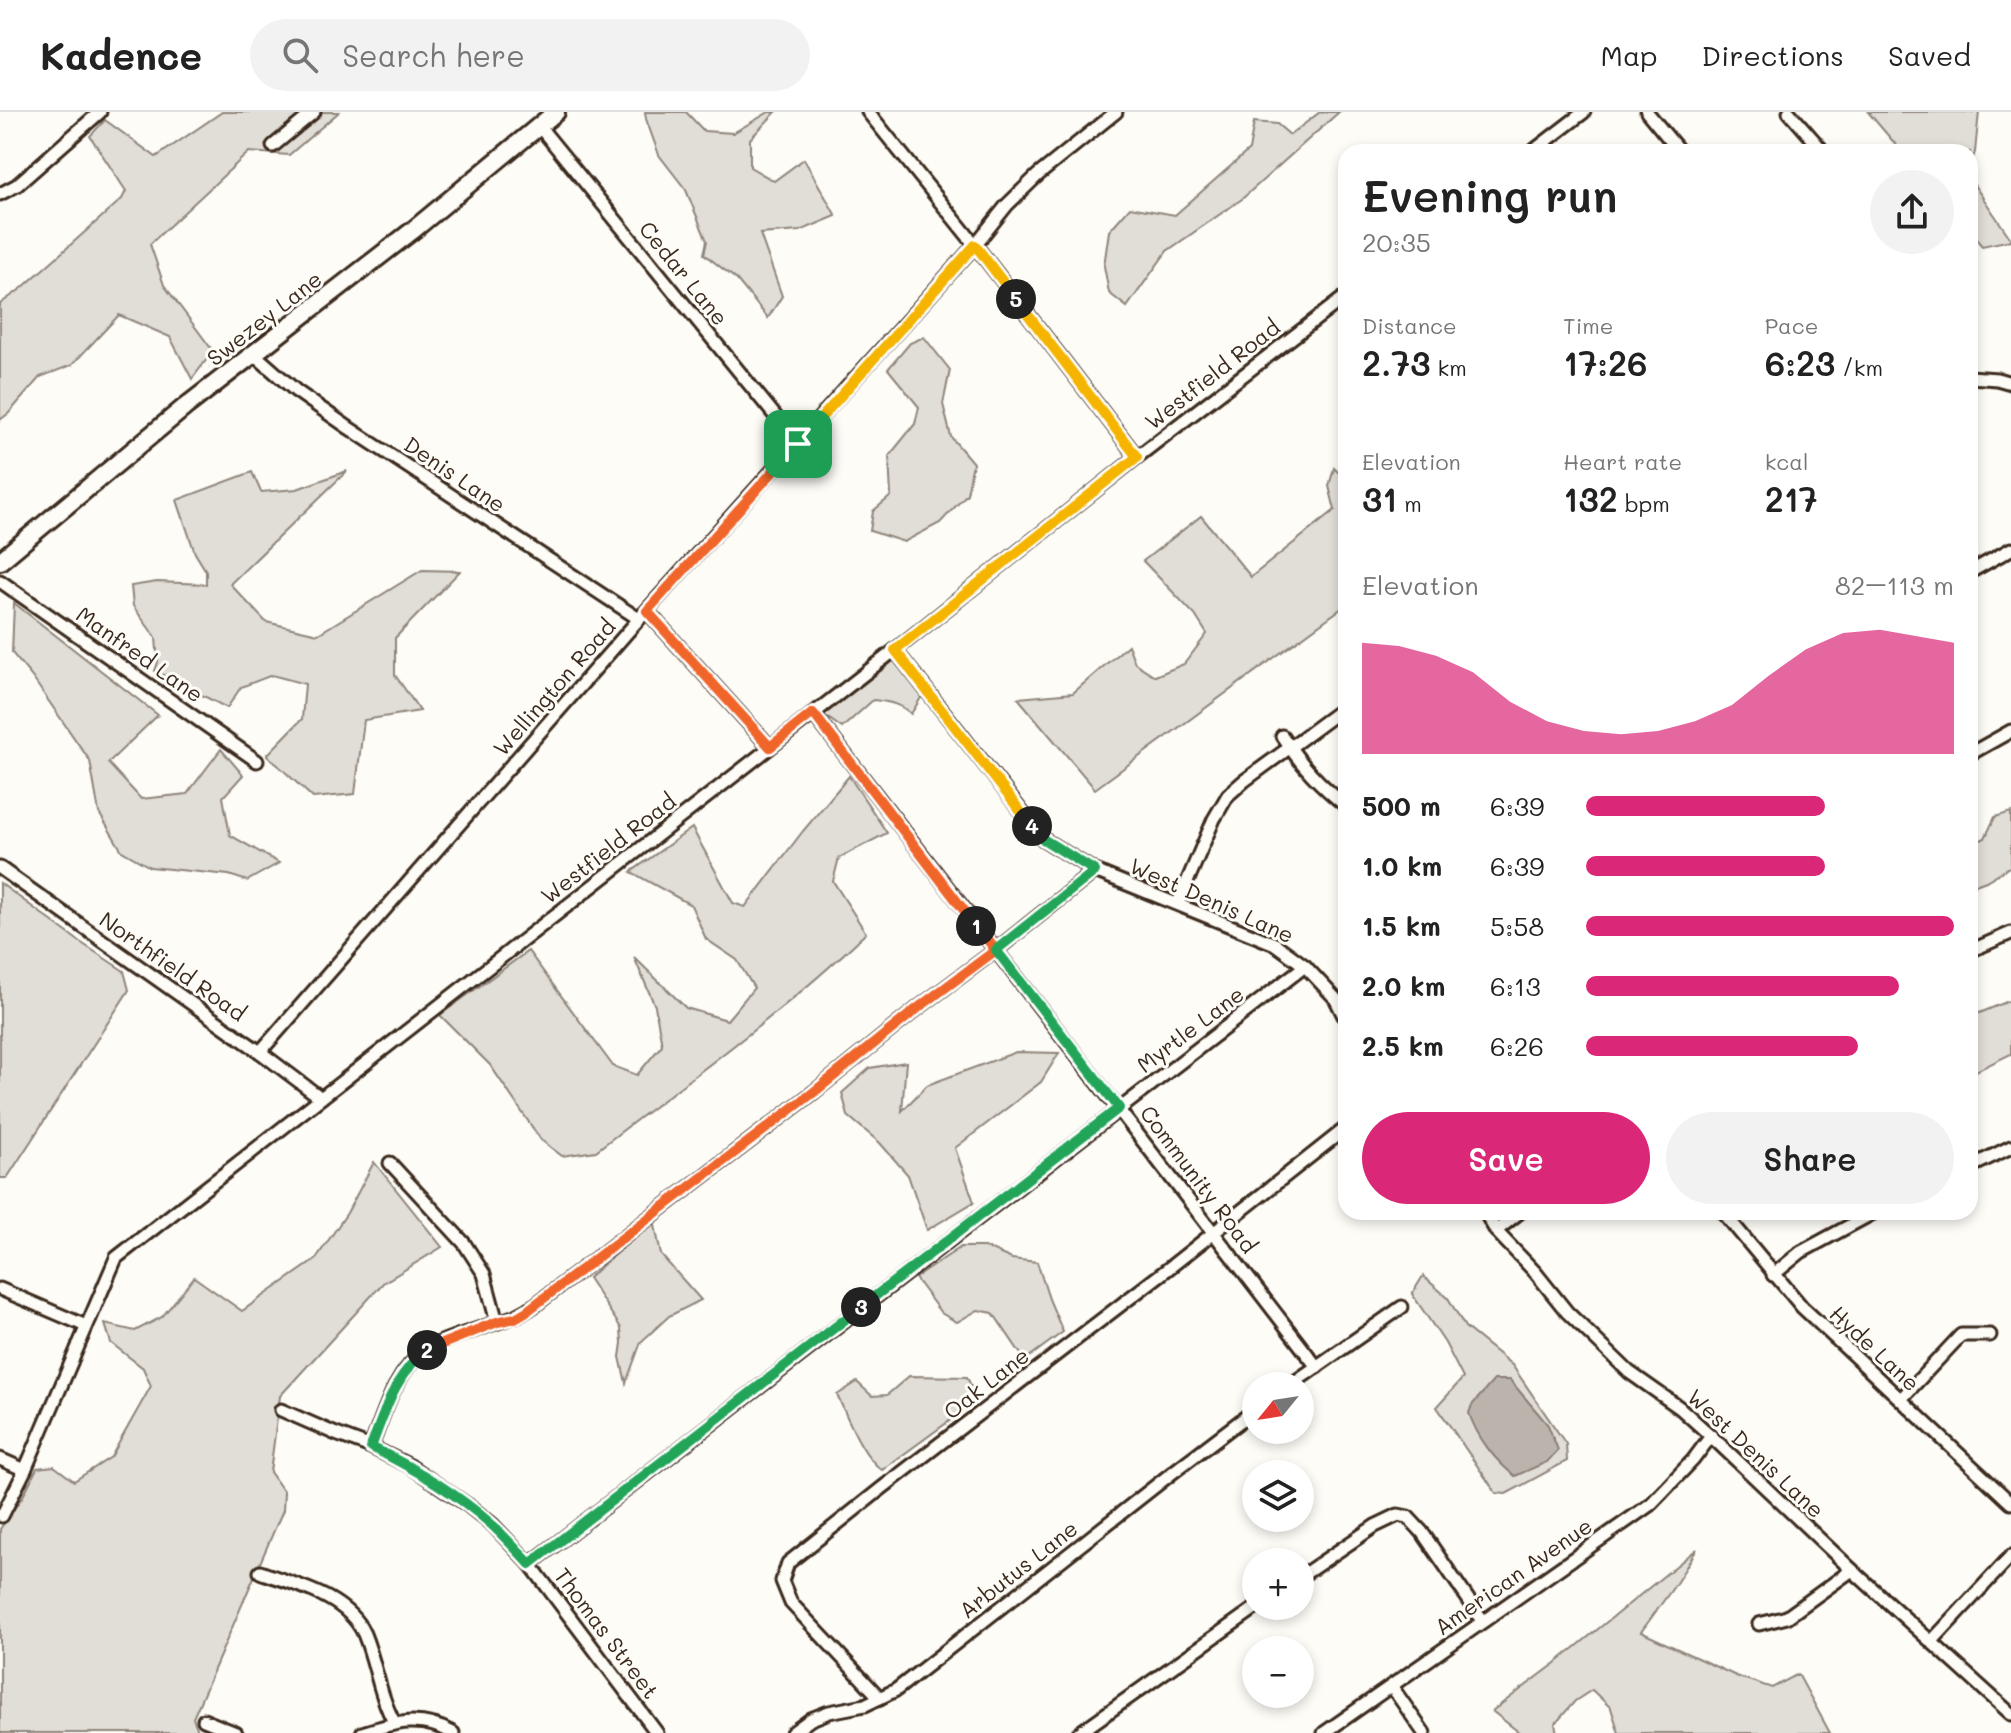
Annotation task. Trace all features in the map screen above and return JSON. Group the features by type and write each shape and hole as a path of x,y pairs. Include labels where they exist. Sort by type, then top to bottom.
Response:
{"street":[{"path":"0,194 17,185 100,112"},
{"path":"273,146 314,112"},
{"name":"Swezey Lane","path":"0,561 174,416 412,231 556,112"},
{"path":"868,112 975,245 1137,457"},
{"name":"Wellington Road","path":"260,1052 643,615 975,245 1007,205 1038,175 1116,112"},
{"path":"1542,144 1584,112"},
{"path":"1647,112 1673,144"},
{"path":"1789,112 1817,144"},
{"name":"Cedar Lane","path":"539,126 798,444"},
{"name":"Westfield Road","path":"2,1516 25,1470 116,1258 1338,302"},
{"name":"Denis Lane","path":"254,354 296,391 338,420 643,615 770,747"},
{"path":"1978,378 2011,383"},
{"path":"1978,568 2011,549"},
{"name":"Manfred Lane","path":"0,581 257,761"},
{"name":"West Denis Lane","path":"895,650 1043,839 1095,871 1275,944 1305,966 1338,1004"},
{"path":"1178,903 1214,819 1228,795 1338,712"},
{"name":"Community Road","path":"813,713 1317,1367"},
{"path":"1978,750 2011,731"},
{"path":"1282,736 1317,782 1338,799"},
{"name":"Northfield Road","path":"0,868 321,1098"},
{"path":"371,1447 397,1384 405,1369 417,1357 429,1348 515,1318 535,1305 814,1092 1095,871"},
{"path":"1978,947 2011,933"},
{"name":"Myrtle Lane","path":"530,1564 1305,966"},
{"name":"Oak Lane","path":"880,1698 791,1603 782,1581 788,1563 1338,1134"},
{"path":"1978,1163 2011,1147"},
{"path":"390,1163 464,1243 484,1274 497,1322"},
{"name":"West Denis Lane","path":"1490,1220 1567,1312 1629,1372 1680,1408 2011,1714"},
{"path":"1496,1231 1510,1220"},
{"name":"Hyde Lane","path":"1729,1220 1802,1307 2011,1503"},
{"path":"1773,1275 1801,1252 1860,1220"},
{"path":"0,1289 86,1326"},
{"path":"1310,1372 1402,1307"},
{"path":"1901,1399 1961,1335 1990,1335"},
{"name":"Thomas Street","path":"281,1410 410,1466 493,1525 530,1564 657,1733"},
{"name":"Arbutus Lane","path":"792,1733 811,1719 865,1705 896,1690 1242,1420"},
{"name":"American Avenue","path":"1324,1733 1651,1504 1711,1436"},
{"path":"0,1459 25,1470"},
{"path":"1314,1567 1375,1526 1398,1515 1408,1517 1422,1532 1483,1621"},
{"path":"1932,1641 2011,1556"},
{"path":"1759,1624 1787,1617 1852,1570"},
{"path":"260,1572 330,1600 357,1622 364,1634 386,1707 394,1722"},
{"path":"1079,1733 1242,1617"},
{"path":"1392,1687 1424,1733"},
{"path":"204,1720 236,1733"},
{"path":"362,1733 394,1722 413,1721 453,1733"}],"shaded area":[{"path":"222,112 339,112 289,155 249,152 150,244 164,285 213,351 192,379 170,337 119,315 72,365 40,377 0,420 0,304 122,199 126,191 90,136 105,120 156,157"},
{"path":"645,112 686,112 704,131 733,133 769,112 776,112 750,139 750,167 774,181 804,159 836,216 800,231 760,234 782,296 768,318 737,280 704,254 707,241 686,190 659,155"},
{"path":"1320,112 1339,112 1242,199 1167,251 1127,307 1109,293 1104,266 1109,231 1130,207 1175,215 1249,150 1254,122 1277,124 1290,135"},
{"path":"1868,112 1979,112 1976,144 1895,144"},
{"path":"1978,191 2011,240 1982,246 1978,241"},
{"path":"924,337 950,370 943,404 951,437 973,463 967,494 940,523 904,542 870,531 873,511 891,496 889,456 915,424 919,407 888,369 910,343"},
{"path":"1334,468 1338,472 1338,611 1095,789 1018,698 1073,693 1128,645 1135,663 1155,676 1184,664 1207,634 1195,615 1143,561 1201,516 1251,577 1335,510 1329,486"},
{"path":"347,471 230,584 266,622 318,634 422,570 460,571 395,638 395,675 420,711 364,720 355,794 313,798 267,755 302,719 305,684 272,675 241,687 227,708 155,671 158,662 156,638 133,606 131,586 157,582 206,584 206,571 195,553 177,500 252,472 261,492 297,489"},
{"path":"14,603 158,715 108,763 141,799 187,794 221,749 243,775 223,797 230,835 279,863 247,881 229,875 150,867 122,851 99,813 90,761 12,653"},
{"path":"893,658 922,696 911,714 898,705 873,700 842,728 821,713"},
{"path":"849,776 887,833 839,858 833,881 866,933 768,1018 596,1151 562,1156 541,1140 490,1065 440,1015 528,951 613,1066 637,1075 662,1045 655,1006 634,957 686,1008 727,1020 754,988 737,960 706,939 691,905 631,872 692,828 733,903 745,907"},
{"path":"2011,812 2011,866 1978,884 1978,841 1985,838 1995,817"},
{"path":"0,883 124,971 129,990 7,1178 0,1178"},
{"path":"2011,1000 2011,1054 1978,1070 1978,1014"},
{"path":"1016,1052 1059,1053 1041,1082 955,1148 974,1202 927,1230 908,1175 880,1143 848,1116 842,1093 870,1068 906,1062 902,1111 927,1085"},
{"path":"374,1162 442,1247 383,1283 280,1396 270,1472 284,1492 283,1510 193,1718 199,1733 0,1733 0,1529 23,1496 37,1468 54,1466 74,1481 111,1457 151,1386 143,1368 111,1343 105,1324 135,1331 162,1317 194,1277 242,1311 315,1260 347,1213"},
{"path":"654,1220 661,1255 701,1300 669,1316 641,1342 626,1383 620,1357 621,1328 588,1278"},
{"path":"961,1247 984,1247 1012,1259 1037,1262 1063,1332 1025,1360 993,1313 978,1310 957,1322 941,1313 915,1278"},
{"path":"1423,1276 1448,1298 1465,1327 1512,1365 1566,1444 1567,1461 1506,1494 1496,1493 1437,1407 1463,1378 1445,1343 1412,1294"},
{"path":"909,1376 967,1377 975,1395 952,1419 882,1470 862,1446 837,1395 857,1382 872,1396 887,1395"},
{"path":"1494,1380 1510,1380 1548,1425 1558,1450 1547,1462 1515,1476 1488,1448 1469,1413 1472,1405"},
{"path":"1697,1549 1641,1632 1736,1676 1772,1688 1798,1674 1830,1733 1619,1733 1611,1708 1592,1690 1575,1701 1555,1724 1557,1733 1520,1733 1492,1711 1556,1663"}],"route":[{"path":"798,444 647,611 770,747 813,713 996,950 535,1305 515,1318 429,1348 405,1369 371,1447 410,1466 469,1506 493,1525 530,1564 1119,1108 996,950 1095,871 1043,839 1033,828 895,650 1137,457 975,245 798,444"}]}
